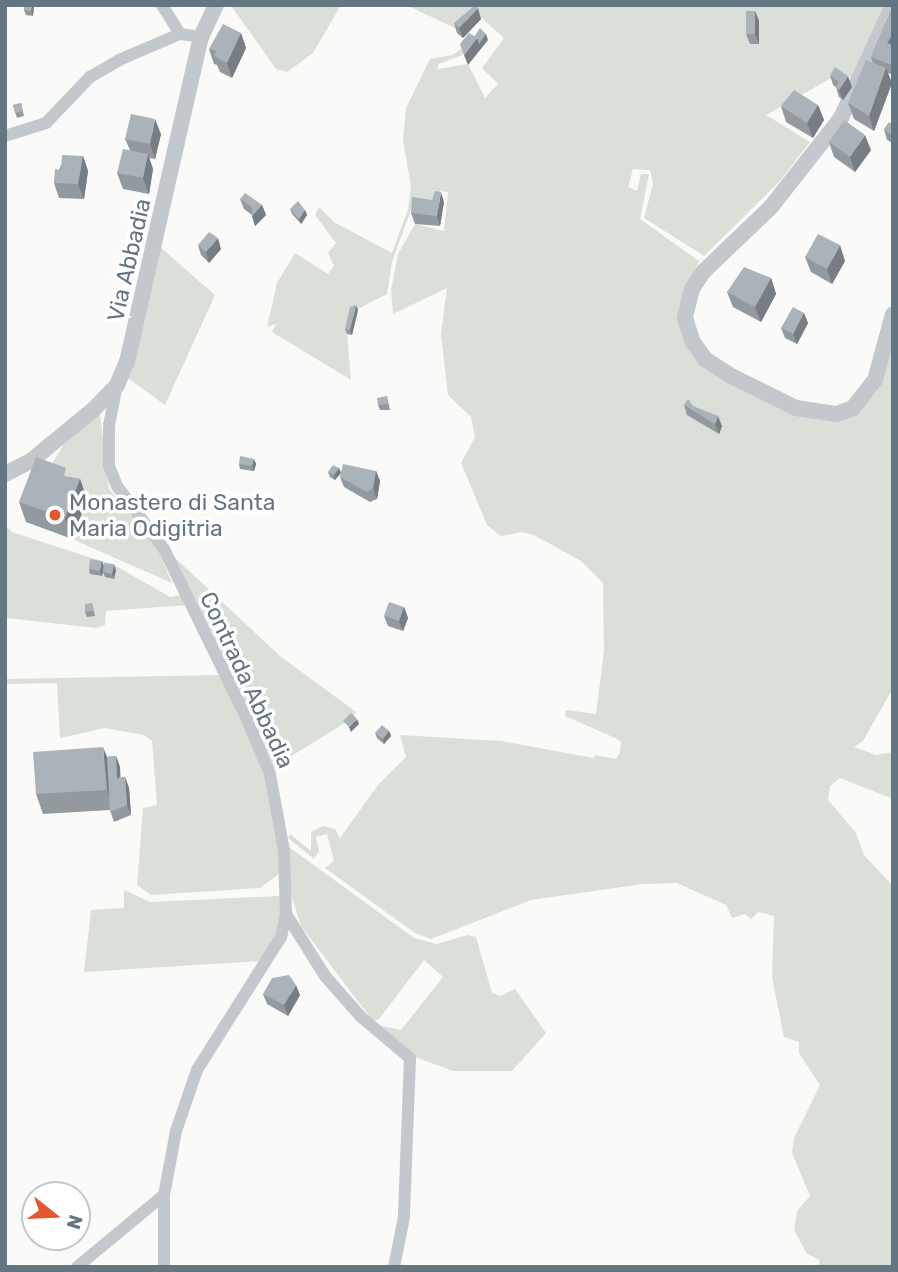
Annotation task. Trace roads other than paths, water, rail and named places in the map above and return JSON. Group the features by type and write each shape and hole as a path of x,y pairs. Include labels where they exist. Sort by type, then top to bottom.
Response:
{"street":[{"path":"162,5 180,34"},
{"name":"Via Abbadia","path":"5,474 40,454 117,385 139,322 201,37 216,5"},
{"path":"893,5 841,118 771,207 703,272 692,289 685,318 693,342 705,359 733,377 818,414 853,408 867,393 875,380 893,314"},
{"path":"5,136 46,123 90,77 180,34 201,37"},
{"name":"Contrada Abbadia","path":"117,385 108,425 109,466 117,486 164,549 270,774 281,818 286,914 281,937 265,967 197,1070 176,1131 163,1195 164,1267"},
{"path":"286,914 326,976 361,1017 410,1058 404,1217 394,1267"},
{"path":"77,1267 163,1195"}],"place":[{"name":"Monastero di Santa Maria Odigitria","path":"55,515"}]}
